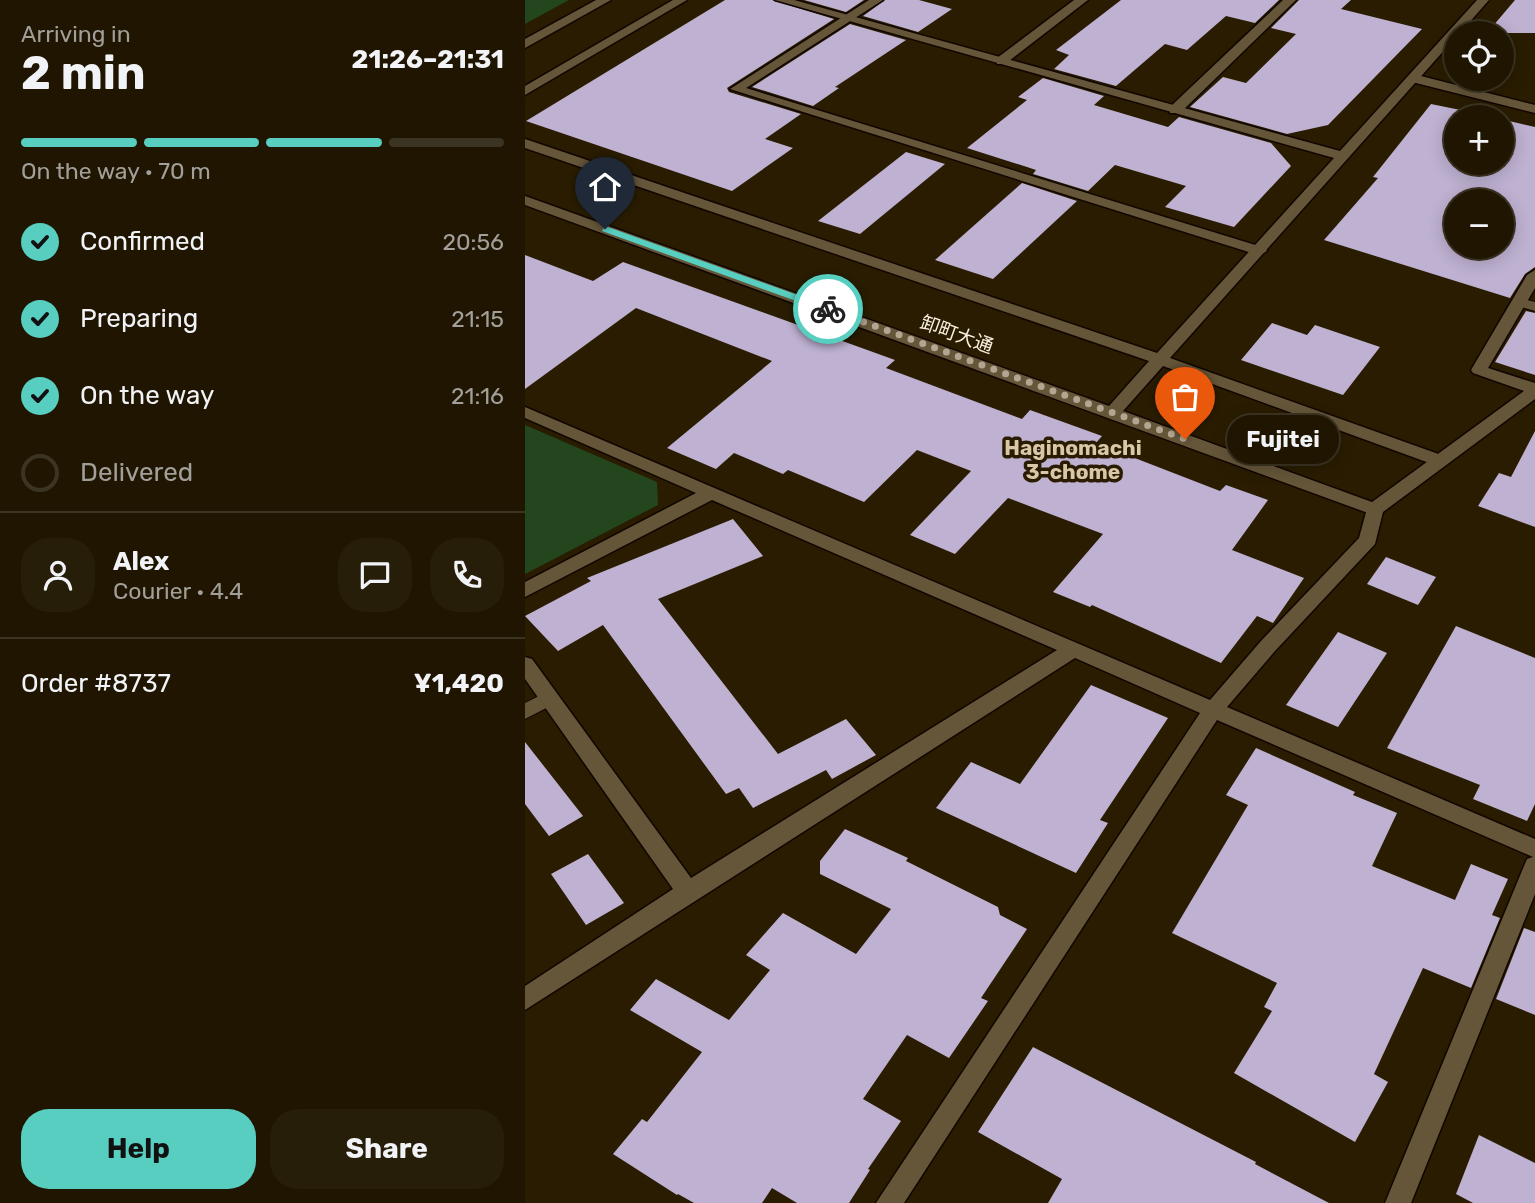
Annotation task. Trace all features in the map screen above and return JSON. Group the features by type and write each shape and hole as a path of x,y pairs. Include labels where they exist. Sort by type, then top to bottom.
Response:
{"street":[{"path":"525,44 605,0"},
{"path":"525,91 681,0"},
{"path":"781,0 1342,156"},
{"path":"877,0 736,89 1260,251"},
{"path":"1001,61 1082,0"},
{"path":"1175,110 1290,0"},
{"path":"1113,412 1483,0"},
{"path":"1413,78 1535,109"},
{"path":"525,143 1161,360 1438,460"},
{"name":"卸町大通","path":"526,202 1113,412 1374,509"},
{"path":"1535,275 1527,305 1479,370 1535,390"},
{"path":"889,1203 1214,709 1268,646 1368,540 1374,509 1535,390"},
{"path":"525,412 1535,849"},
{"path":"525,590 710,493"},
{"path":"525,999 688,892 1073,650"},
{"path":"525,664 688,892"},
{"path":"1398,1203 1535,866"}],"lane":[{"path":"525,712 549,698"}],"green space":[{"path":"525,0 569,0 525,24"},
{"path":"525,425 657,482 658,505 525,574"}],"building":[{"path":"725,0 772,0 834,19 727,88 729,92 801,114 765,139 793,148 732,191 526,121"},
{"path":"804,0 864,0 846,12"},
{"path":"885,0 919,0 952,9 918,32 863,16"},
{"path":"1121,0 1279,0 1255,23 1226,16 1187,50 1165,44 1116,86 1054,69 1069,55 1056,50"},
{"path":"1299,0 1351,0 1341,9 1422,29 1328,125 1287,134 1190,107 1223,77 1246,83 1296,34 1271,28"},
{"path":"1515,0 1535,0 1535,33 1514,33 1514,21 1497,21"},
{"path":"850,24 906,40 835,87 839,88 813,106 752,87"},
{"path":"1043,78 1104,96 1094,105 1168,127 1179,117 1271,143 1291,166 1234,227 1165,207 1186,186 1115,165 1088,191 1033,174 1036,170 967,148 1027,100 1018,97"},
{"path":"1431,104 1444,107 1444,175 1514,175 1514,122 1535,127 1535,267 1525,274 1510,298 1324,240 1378,178 1373,177"},
{"path":"906,152 945,164 860,234 818,221"},
{"path":"1022,183 1077,201 993,279 935,260"},
{"path":"525,255 593,281 623,262 895,360 886,368 1022,419 1030,410 1102,436 1096,443 1220,491 1226,485 1268,500 1232,550 1304,578 1273,623 1257,616 1221,663 1092,605 1090,607 1053,592 1103,534 1008,498 955,554 910,535 971,471 917,450 864,502 788,470 783,474 734,453 716,469 667,448 772,361 636,308 525,389"},
{"path":"1526,311 1535,313 1535,375 1495,362"},
{"path":"1272,323 1307,335 1315,325 1380,347 1343,395 1241,360"},
{"path":"1535,431 1535,527 1478,506 1499,473 1511,477"},
{"path":"733,519 763,556 658,599 778,754 846,719 876,755 832,779 826,770 753,808 739,788 726,794 603,625 558,651 525,616 591,581 587,578"},
{"path":"1386,557 1436,577 1418,605 1367,584"},
{"path":"1456,626 1535,658 1535,804 1527,821 1473,799 1480,785 1387,748"},
{"path":"1338,632 1387,653 1338,727 1286,705"},
{"path":"1091,685 1168,718 1100,820 1108,823 1076,873 936,808 971,762 1020,784"},
{"path":"525,742 583,816 549,836 525,804"},
{"path":"1256,748 1397,813 1372,866 1455,900 1471,864 1508,879 1492,915 1500,918 1471,988 1423,968 1374,1074 1388,1082 1355,1142 1234,1073 1272,1011 1264,1007 1277,983 1172,933 1248,805 1226,795"},
{"path":"845,829 908,858 906,861 998,907 1000,915 1027,929 981,998 988,1001 949,1058 907,1035 863,1099 901,1121 868,1169 870,1170 849,1203 797,1203 772,1188 762,1203 694,1203 613,1154 642,1119 647,1122 702,1052 630,1010 656,979 729,1020 770,970 746,955 783,913 856,954 891,909 820,874 820,861"},
{"path":"588,854 624,903 586,925 551,874"},
{"path":"1524,928 1535,932 1535,1015 1496,999"},
{"path":"1033,1047 1256,1162 1255,1164 1329,1203 1048,1203 1062,1179 978,1132"},
{"path":"1479,1135 1535,1163 1535,1203 1473,1203 1456,1194"}],"way so far":[{"path":"828,309 1185,439"}],"place":[{"name":"Fujitei","path":"1185,439"}],"district":[{"name":"Haginomachi 3-chome","path":"1073,460"}],"route":[{"path":"605,229 828,309"}]}
